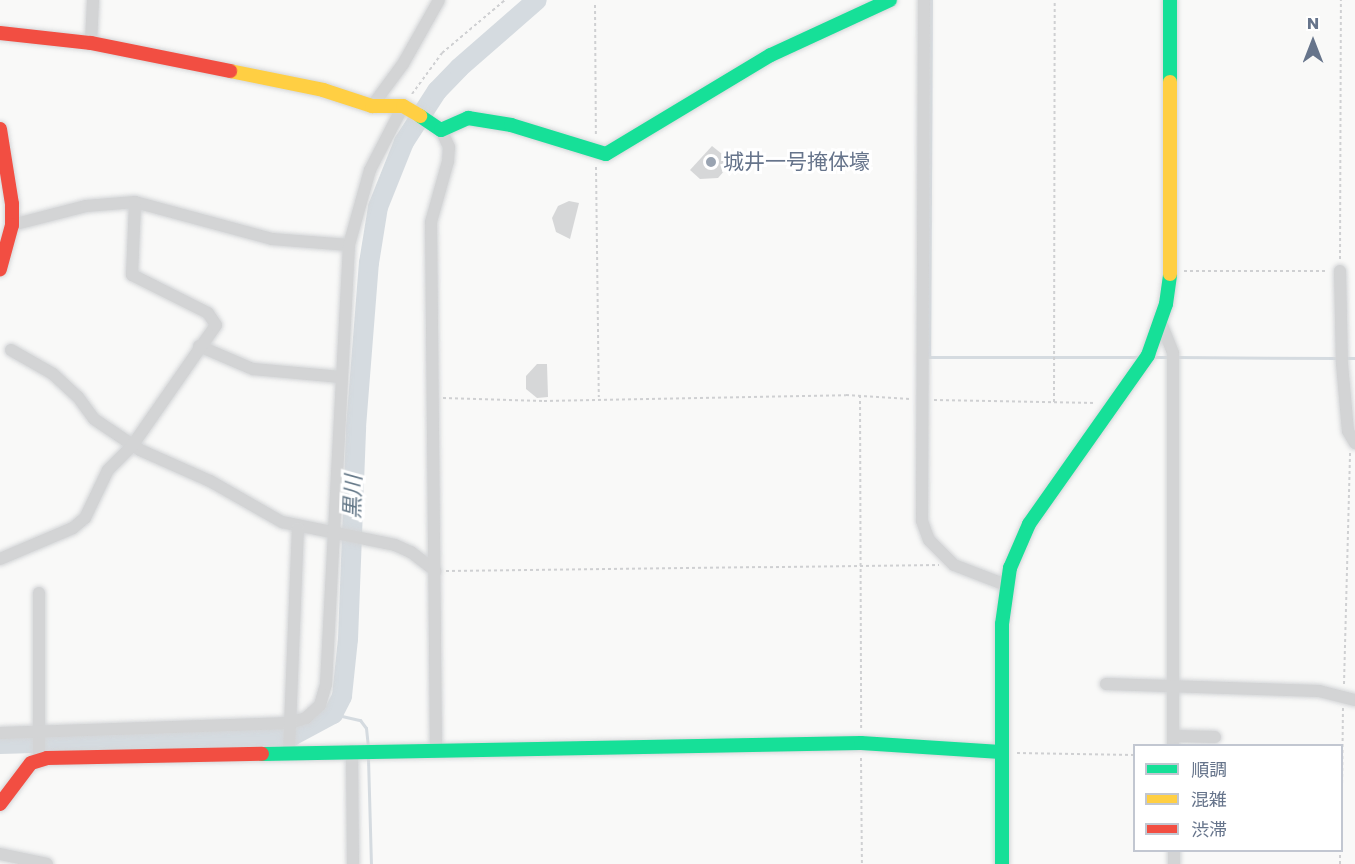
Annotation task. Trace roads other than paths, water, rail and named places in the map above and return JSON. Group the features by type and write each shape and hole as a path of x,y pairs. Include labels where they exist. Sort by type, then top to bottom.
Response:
{"street":[{"path":"92,43 93,0"},
{"path":"372,106 403,64 439,0"},
{"path":"439,129 465,118 477,118 534,131 596,154 622,147 771,55 890,0"},
{"path":"924,0 922,521 929,540 954,565 1006,585"},
{"path":"1002,864 1001,653 1006,585 1029,524 1148,355 1161,323 1170,272 1170,0"},
{"path":"0,33 92,43 323,90 372,106 405,107 439,129 449,147 431,222 436,750"},
{"path":"0,733 39,735 289,725 314,711 323,696 349,244 367,178 405,107"},
{"path":"0,129 12,190 12,225 0,269"},
{"path":"12,225 86,206 135,202 272,239 349,244"},
{"path":"0,559 79,523 89,513 108,470 132,446 199,346 216,325 214,318 132,275 135,202"},
{"path":"1340,271 1340,347 1353,441"},
{"path":"1161,323 1173,353 1173,741 1215,737"},
{"path":"199,346 253,369 341,377"},
{"path":"11,351 53,374 78,397 94,419 132,446 298,528 371,540 411,552 435,571"},
{"path":"289,748 298,528"},
{"path":"39,592 39,756"},
{"path":"1106,684 1319,691 1349,698"},
{"path":"0,804 26,769 39,756 289,748 373,751 861,743 1001,752"},
{"path":"353,864 355,751"},
{"path":"0,854 47,864"}],"waterway":[{"name":"黒川","path":"0,744 292,736 333,714 342,696 348,639 356,427 369,263 378,207 404,142 437,91 459,68 537,0"},
{"path":"931,0 929,357 1137,357"},
{"path":"1153,357 1170,357"},
{"path":"1177,357 1338,358"},
{"path":"1345,358 1355,358"},
{"path":"333,714 360,720 366,728 368,746"},
{"path":"368,758 371,864"}],"place":[{"name":"城井一号掩体壕","path":"711,162"}]}
